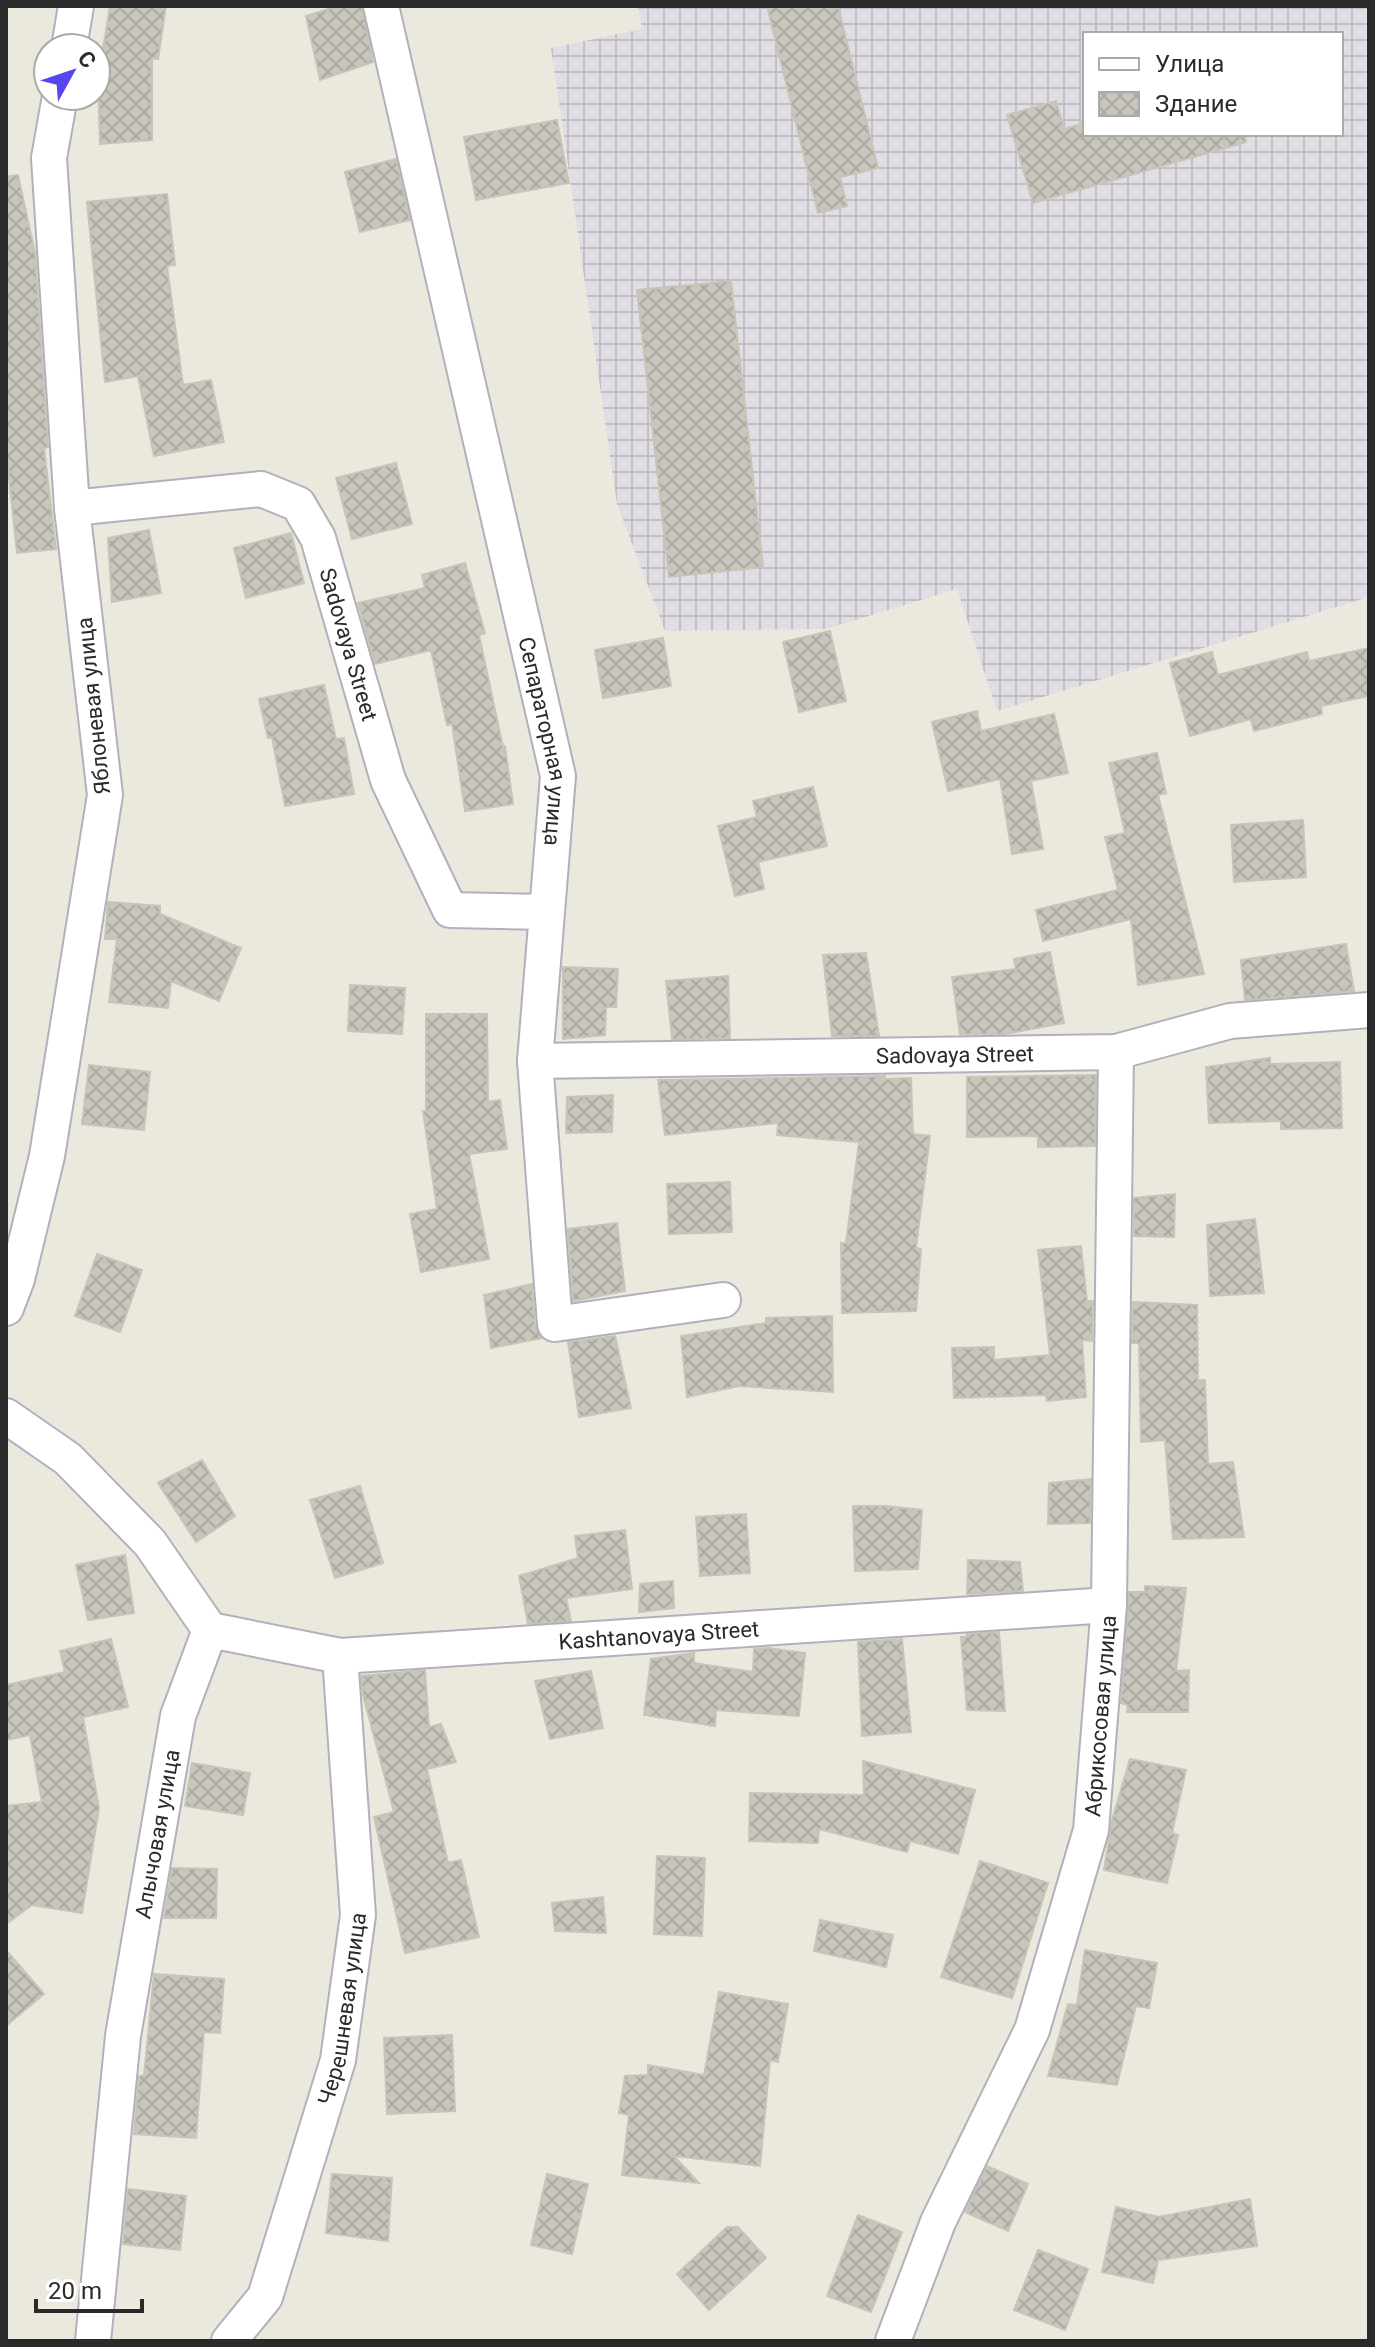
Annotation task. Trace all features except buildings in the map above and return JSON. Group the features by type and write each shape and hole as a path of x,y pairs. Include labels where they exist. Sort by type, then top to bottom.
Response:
{"street":[{"path":"72,32 76,6"},
{"name":"Сепараторная улица","path":"381,6 558,776 535,1061 555,1324 723,1300"},
{"name":"Яблоневая улица","path":"6,1308 17,1279 47,1156 105,795 72,508 49,158 57,112"},
{"name":"Sadovaya Street","path":"72,508 261,489 298,504 318,538 388,780 450,910 546,912"},
{"name":"Sadovaya Street","path":"535,1061 1116,1052 1230,1021 1369,1010"},
{"name":"Абрикосовая улица","path":"893,2341 938,2222 1032,2030 1091,1830 1109,1605 1116,1052"},
{"path":"6,1416 68,1459 150,1543 210,1630"},
{"name":"Kashtanovaya Street","path":"210,1630 340,1656 1109,1605"},
{"name":"Алычовая улица","path":"93,2341 123,2036 178,1716 210,1630"},
{"name":"Черешневая улица","path":"229,2341 265,2297 338,2060 358,1915 340,1656"}],"shaded area":[{"path":"638,6 1369,6 1369,597 997,711 957,589 826,629 665,631 617,504 551,48 642,29"}]}
